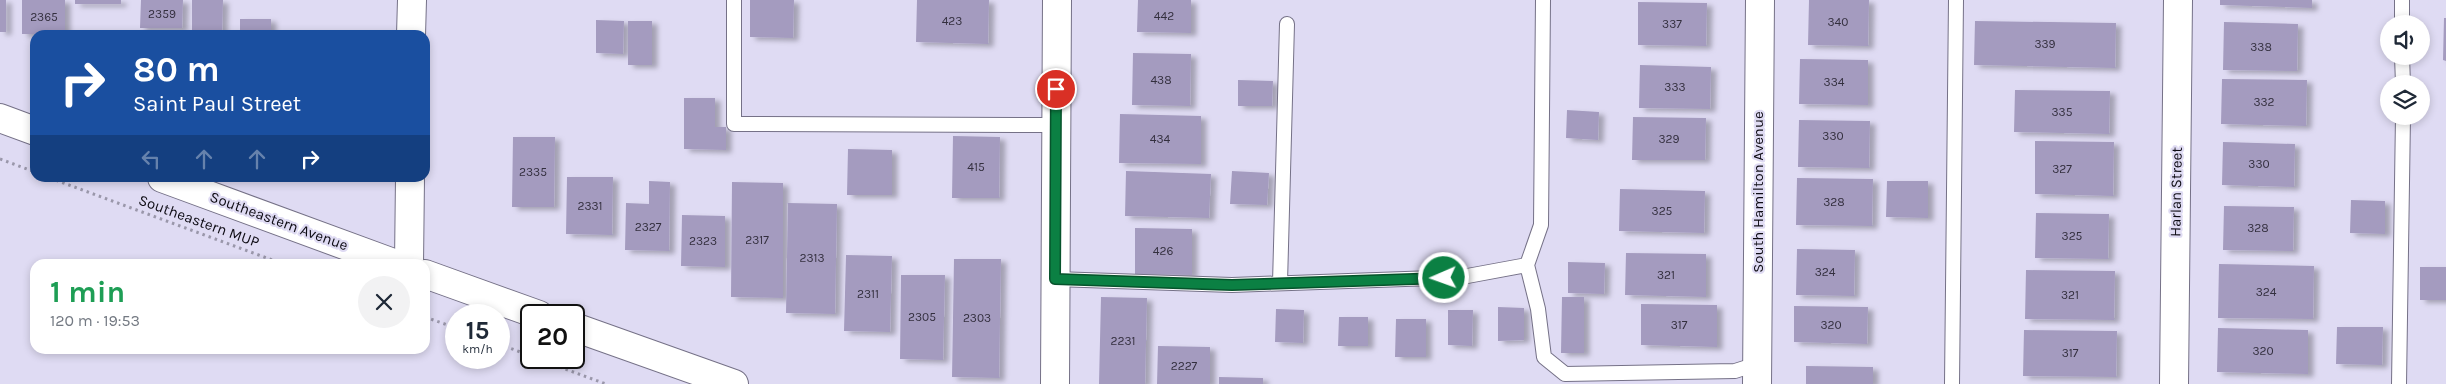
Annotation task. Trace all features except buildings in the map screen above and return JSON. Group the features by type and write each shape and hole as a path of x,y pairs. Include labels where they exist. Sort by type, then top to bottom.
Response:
{"street":[{"path":"411,30 412,0"},
{"path":"1055,384 1057,0"},
{"name":"South Hamilton Avenue","path":"1757,374 1760,0"},
{"name":"Harlan Street","path":"2174,384 2178,0"},
{"path":"0,118 30,129"},
{"name":"Southeastern Avenue","path":"173,182 382,259"},
{"path":"408,259 410,182"},
{"path":"430,276 520,308"},
{"path":"585,331 734,384"}],"lane":[{"path":"734,0 734,124 1056,125"},
{"path":"1542,0 1541,224 1527,265 1538,309 1544,357 1565,374 1735,371 1757,374"},
{"path":"1952,384 1956,0"},
{"path":"2402,0 2402,15"},
{"path":"1280,283 1287,24"},
{"path":"2399,384 2403,125"},
{"path":"1055,279 1232,285 1462,277 1527,265"}],"path":[{"path":"0,159 30,170"},
{"name":"Southeastern MUP","path":"61,182 269,259"},
{"path":"430,319 445,324"},
{"path":"565,369 606,384"}],"route":[{"path":"1056,89 1055,279 1232,285 1444,278"}]}
